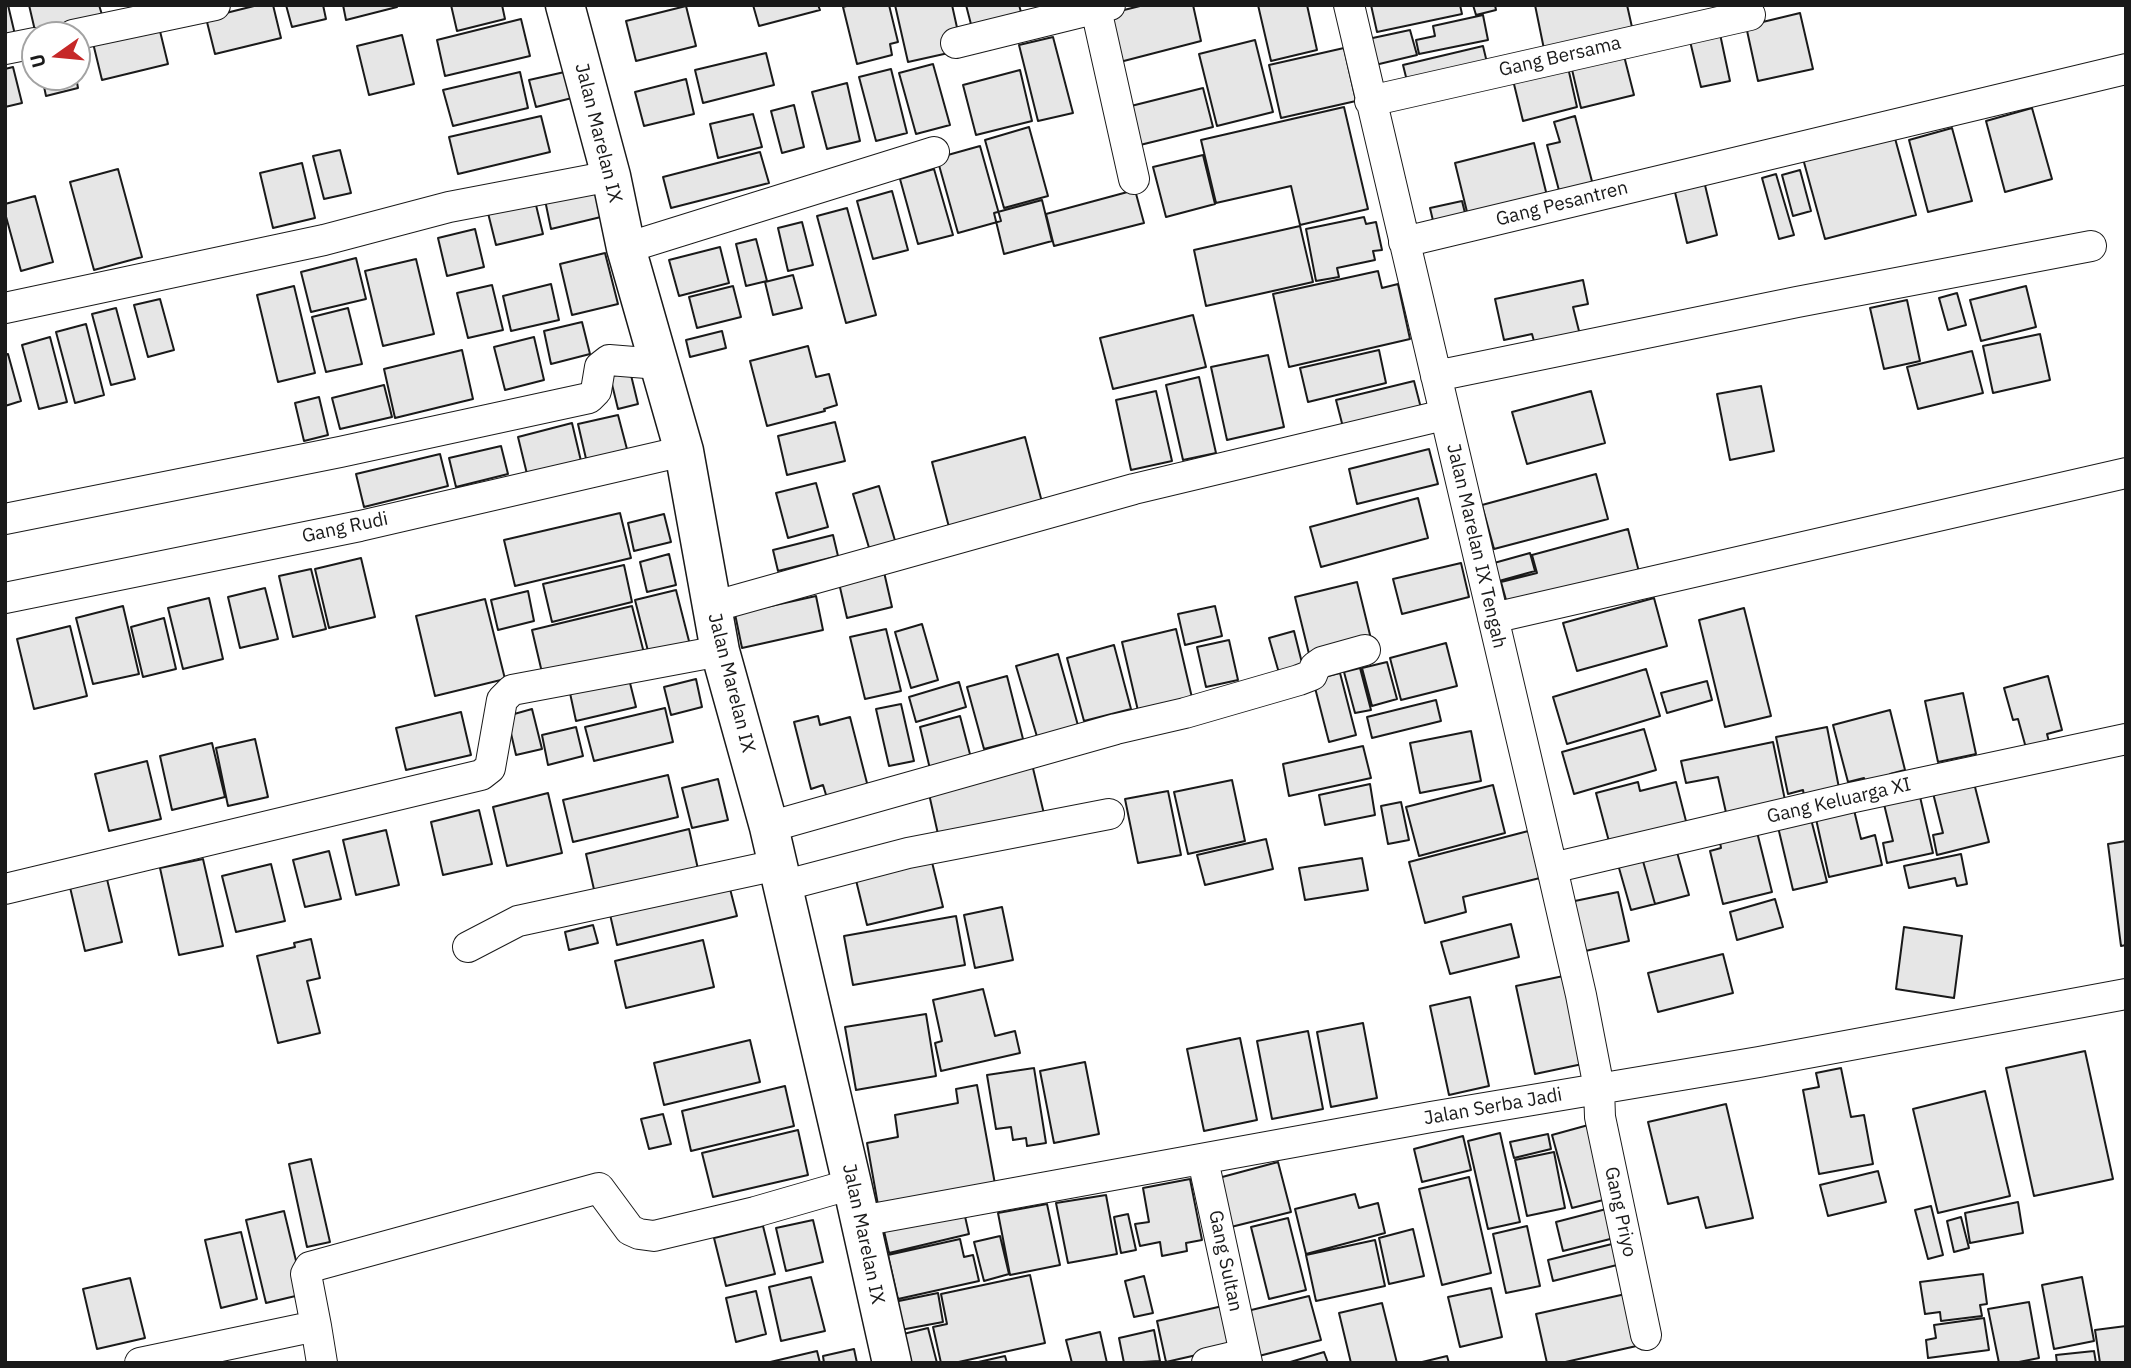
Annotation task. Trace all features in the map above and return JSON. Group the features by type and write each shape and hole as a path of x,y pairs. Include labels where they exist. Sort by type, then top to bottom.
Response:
{"main road":[{"name":"Jalan Marelan IX","path":"565,5 611,176 626,248 684,451 720,651 769,827 892,1363"}],"street":[{"path":"91,31 215,5"},
{"name":"Jalan Marelan IX Tengah","path":"1349,5 1552,868 1600,1088"},
{"path":"956,44 1103,7 1134,179"},
{"name":"Gang Bersama","path":"1370,101 1751,15"},
{"name":"Gang Pesantren","path":"1404,242 2126,69"},
{"path":"626,248 934,152"},
{"path":"5,308 324,240 449,207 611,176"},
{"path":"1436,376 2091,246"},
{"path":"5,519 327,455 589,398 596,391 600,368 609,360 659,364"},
{"path":"712,607 1134,489 1444,415"},
{"name":"Gang Rudi","path":"5,598 360,526 684,451"},
{"path":"1493,618 2126,473"},
{"path":"769,827 1299,680 1312,675 1315,667 1322,662 1365,650"},
{"path":"5,889 481,775 490,768 502,700 512,690 720,651"},
{"name":"Gang Keluarga XI","path":"1552,868 1850,798 2126,738"},
{"path":"468,947 518,921 908,853 1109,814"},
{"name":"Jalan Serba Jadi","path":"861,1221 1600,1088 1759,1062 2126,994"},
{"name":"Gang Priyo","path":"1600,1088 1600,1117 1646,1335"},
{"name":"Gang Sultan","path":"1203,1160 1246,1358"},
{"path":"322,1363 306,1274 310,1268 599,1188 630,1230 654,1236 755,1212 852,1184"},
{"path":"140,1363 316,1326"},
{"path":"1207,1363 1246,1358"}],"building":[{"path":"5,5 8,5 16,39 5,42"},
{"path":"29,5 99,5 103,18 91,21 33,21"},
{"path":"258,5 273,5 281,38 215,54 206,18"},
{"path":"286,5 323,5 326,19 292,27"},
{"path":"343,5 396,5 397,7 346,20"},
{"path":"451,5 502,5 505,19 457,31"},
{"path":"753,5 818,5 820,10 759,26"},
{"path":"889,5 898,42 890,44 892,55 857,64 843,7"},
{"path":"895,5 952,5 962,50 908,62"},
{"path":"966,5 1019,5 1023,19 973,32"},
{"path":"1144,5 1193,5 1201,41 1116,63 1104,15"},
{"path":"1258,5 1307,5 1317,50 1271,61"},
{"path":"1371,5 1460,5 1462,14 1377,32"},
{"path":"1473,5 1495,5 1496,10 1476,15"},
{"path":"1535,5 1627,5 1634,36 1545,54"},
{"path":"686,6 696,46 636,61 626,21"},
{"path":"1800,13 1813,69 1758,81 1746,26"},
{"path":"1483,15 1488,40 1419,54 1416,40 1435,36 1433,26"},
{"path":"521,19 530,56 445,76 437,40"},
{"path":"159,27 168,64 102,80 93,43"},
{"path":"1410,30 1417,55 1375,65 1368,39"},
{"path":"1720,34 1730,81 1701,87 1690,41"},
{"path":"402,35 414,84 369,95 357,46"},
{"path":"1053,37 1073,113 1038,121 1019,45"},
{"path":"1255,40 1273,112 1217,126 1199,54"},
{"path":"1483,46 1489,71 1409,89 1403,65"},
{"path":"1344,48 1356,101 1281,118 1269,65"},
{"path":"1622,48 1634,95 1581,108 1570,61"},
{"path":"766,53 774,85 703,103 695,70"},
{"path":"1567,63 1577,107 1523,121 1512,76"},
{"path":"933,64 950,125 916,134 899,73"},
{"path":"13,67 22,103 5,107 5,69"},
{"path":"891,69 907,133 876,141 859,77"},
{"path":"1020,70 1032,121 976,135 963,85"},
{"path":"569,71 576,97 536,107 529,80"},
{"path":"520,72 528,108 453,126 443,90"},
{"path":"686,79 694,114 644,126 635,92"},
{"path":"847,83 860,141 827,149 812,92"},
{"path":"1203,88 1213,127 1132,147 1123,108"},
{"path":"45,91 66,91 46,96"},
{"path":"794,105 804,147 782,153 771,111"},
{"path":"1344,107 1368,209 1300,225 1291,186 1216,203 1201,140"},
{"path":"2032,108 2052,179 2005,192 1986,121"},
{"path":"753,114 762,147 718,158 710,124"},
{"path":"541,116 550,152 458,174 449,137"},
{"path":"1575,116 1594,189 1561,198 1547,145 1560,142 1554,122"},
{"path":"1029,127 1048,196 1004,208 985,140"},
{"path":"1952,128 1972,201 1928,212 1909,140"},
{"path":"1893,131 1916,215 1825,239 1802,155"},
{"path":"1534,143 1549,204 1470,224 1455,163"},
{"path":"980,146 1001,221 958,233 937,158"},
{"path":"340,150 351,193 324,199 313,156"},
{"path":"760,152 769,183 671,208 663,177"},
{"path":"1203,155 1215,204 1166,217 1153,167"},
{"path":"302,163 315,218 273,228 260,173"},
{"path":"118,169 142,257 94,270 70,182"},
{"path":"934,169 953,235 918,244 900,179"},
{"path":"1800,170 1811,211 1793,216 1782,175"},
{"path":"1776,174 1794,235 1779,239 1762,178"},
{"path":"1704,181 1717,235 1687,243 1674,188"},
{"path":"594,188 601,217 551,229 545,200"},
{"path":"1135,190 1144,223 1054,246 1046,214"},
{"path":"892,191 908,250 873,259 857,201"},
{"path":"35,196 53,262 21,271 5,204"},
{"path":"1042,200 1052,241 1004,254 994,213"},
{"path":"535,201 543,234 496,245 488,213"},
{"path":"1462,201 1467,221 1435,229 1430,208"},
{"path":"847,208 876,315 846,323 817,216"},
{"path":"1364,217 1366,224 1376,222 1382,250 1373,251 1375,260 1337,268 1339,277 1316,281 1306,229"},
{"path":"802,222 813,265 788,271 778,228"},
{"path":"1300,226 1313,282 1206,306 1194,250"},
{"path":"475,229 484,267 447,276 438,238"},
{"path":"756,239 767,281 746,286 736,244"},
{"path":"720,247 729,283 679,296 669,260"},
{"path":"605,253 618,304 572,315 560,264"},
{"path":"356,258 366,299 311,312 301,272"},
{"path":"416,259 434,334 383,346 365,271"},
{"path":"1378,271 1382,288 1398,284 1410,339 1289,367 1273,294"},
{"path":"793,275 802,308 773,315 765,282"},
{"path":"1583,280 1588,304 1573,307 1580,335 1535,345 1532,334 1504,340 1495,299"},
{"path":"551,284 559,320 511,331 503,296"},
{"path":"492,285 503,330 468,338 457,293"},
{"path":"294,286 315,373 278,382 257,295"},
{"path":"733,286 741,317 697,328 689,297"},
{"path":"2026,286 2036,327 1981,341 1970,300"},
{"path":"1957,293 1966,325 1948,330 1939,298"},
{"path":"160,299 174,350 148,357 134,305"},
{"path":"1907,300 1920,361 1884,369 1870,308"},
{"path":"116,308 135,379 111,385 92,314"},
{"path":"348,308 362,364 326,372 312,317"},
{"path":"1193,315 1206,367 1113,389 1100,338"},
{"path":"582,322 590,354 551,364 544,331"},
{"path":"86,324 104,395 75,403 56,332"},
{"path":"722,331 726,348 690,357 686,340"},
{"path":"2040,334 2050,380 1993,393 1983,346"},
{"path":"50,337 67,402 39,409 22,345"},
{"path":"534,337 544,380 505,390 494,347"},
{"path":"808,346 816,377 829,374 837,405 824,409 825,411 767,426 750,361"},
{"path":"462,350 473,399 395,418 384,369"},
{"path":"1379,350 1386,383 1308,402 1300,368"},
{"path":"1972,351 1983,393 1918,409 1907,367"},
{"path":"8,354 21,401 5,406 5,355"},
{"path":"1268,355 1284,427 1227,440 1211,367"},
{"path":"630,371 638,404 618,409 610,376"},
{"path":"1199,377 1216,453 1183,460 1166,385"},
{"path":"1414,381 1422,412 1344,431 1336,400"},
{"path":"384,385 392,417 340,429 332,398"},
{"path":"1761,386 1774,451 1730,460 1717,394"},
{"path":"1156,391 1172,461 1131,470 1116,400"},
{"path":"1591,391 1605,443 1527,464 1512,412"},
{"path":"319,397 328,435 304,441 295,403"},
{"path":"618,415 628,453 587,463 578,424"},
{"path":"835,422 845,461 787,475 778,436"},
{"path":"572,423 581,461 527,474 518,437"},
{"path":"1025,437 1043,506 950,531 932,462"},
{"path":"501,446 508,474 456,487 449,458"},
{"path":"1429,449 1438,484 1357,504 1349,469"},
{"path":"440,454 448,486 364,507 356,474"},
{"path":"1596,474 1608,519 1494,549 1482,505"},
{"path":"816,483 828,527 788,538 776,493"},
{"path":"879,486 896,544 870,551 853,494"},
{"path":"1418,498 1428,538 1321,567 1310,527"},
{"path":"620,513 631,558 515,586 504,540"},
{"path":"664,514 671,542 634,551 628,523"},
{"path":"1628,529 1639,572 1508,607 1501,582 1537,573 1532,555"},
{"path":"833,535 838,556 778,571 773,550"},
{"path":"1530,553 1535,571 1499,581 1494,563"},
{"path":"669,554 676,585 647,592 640,562"},
{"path":"361,558 375,617 329,628 315,569"},
{"path":"1461,563 1469,597 1402,614 1393,579"},
{"path":"624,565 632,602 552,622 543,584"},
{"path":"311,569 326,629 293,637 279,576"},
{"path":"884,572 892,607 847,618 839,583"},
{"path":"1357,582 1372,643 1310,658 1295,597"},
{"path":"265,588 278,639 240,648 228,597"},
{"path":"676,590 690,645 649,655 635,600"},
{"path":"528,591 534,621 498,630 491,600"},
{"path":"816,596 823,630 742,648 735,614"},
{"path":"209,598 223,659 183,669 168,608"},
{"path":"1654,598 1667,646 1577,671 1563,623"},
{"path":"485,599 505,679 435,696 416,616"},
{"path":"123,606 139,674 93,684 76,618"},
{"path":"632,606 645,657 544,681 532,630"},
{"path":"1215,606 1222,636 1185,645 1178,614"},
{"path":"1744,608 1771,716 1725,727 1699,620"},
{"path":"164,618 176,669 143,677 131,627"},
{"path":"922,624 938,680 911,688 895,632"},
{"path":"70,626 87,696 34,709 17,639"},
{"path":"886,629 901,691 865,699 850,637"},
{"path":"1176,629 1193,702 1139,715 1122,642"},
{"path":"1294,631 1303,667 1279,673 1269,638"},
{"path":"1229,640 1238,680 1206,687 1197,647"},
{"path":"1446,643 1457,686 1401,700 1390,658"},
{"path":"1114,645 1131,709 1084,721 1067,658"},
{"path":"1058,654 1079,729 1038,740 1016,666"},
{"path":"1387,662 1397,699 1372,706 1362,668"},
{"path":"1360,668 1371,710 1355,713 1344,672"},
{"path":"1646,669 1660,716 1567,744 1553,697"},
{"path":"1340,673 1356,735 1329,742 1313,680"},
{"path":"1007,676 1023,739 984,749 967,687"},
{"path":"2048,676 2062,730 2047,734 2049,742 2026,748 2018,719 2013,720 2004,688"},
{"path":"629,679 636,707 576,721 570,693"},
{"path":"696,679 702,707 671,715 664,687"},
{"path":"1707,681 1712,700 1667,713 1661,693"},
{"path":"959,682 966,707 916,722 909,697"},
{"path":"1963,693 1976,754 1938,762 1925,701"},
{"path":"1436,700 1441,721 1372,738 1367,717"},
{"path":"901,704 914,761 889,766 876,709"},
{"path":"665,708 673,742 594,761 585,727"},
{"path":"532,709 542,749 516,755 507,716"},
{"path":"1890,710 1905,770 1890,774 1892,781 1867,788 1864,778 1848,782 1833,725"},
{"path":"461,712 471,755 406,770 396,728"},
{"path":"818,716 820,725 850,717 868,787 827,798 823,785 811,789 794,722"},
{"path":"960,716 971,758 930,769 920,727"},
{"path":"576,727 583,756 548,765 542,735"},
{"path":"1827,727 1840,793 1805,801 1803,790 1788,794 1776,737"},
{"path":"1644,729 1656,770 1574,794 1562,752"},
{"path":"1471,731 1481,781 1420,793 1410,743"},
{"path":"255,739 268,797 228,806 216,748"},
{"path":"1773,742 1786,805 1727,817 1718,777 1686,783 1681,761"},
{"path":"212,743 225,797 172,810 160,756"},
{"path":"1363,746 1371,778 1289,796 1283,764"},
{"path":"1031,760 1045,818 940,843 927,785"},
{"path":"147,761 161,819 109,831 95,774"},
{"path":"668,775 678,817 573,842 563,800"},
{"path":"718,779 728,820 692,828 682,788"},
{"path":"1973,779 1989,842 1937,855 1933,835 1943,833 1932,789"},
{"path":"1232,780 1245,841 1188,854 1174,792"},
{"path":"1638,782 1640,791 1676,782 1688,829 1611,849 1596,793"},
{"path":"1370,784 1375,815 1325,825 1319,795"},
{"path":"1493,785 1505,833 1419,856 1406,807"},
{"path":"1918,788 1933,853 1887,863 1883,843 1893,841 1882,796"},
{"path":"1168,791 1181,855 1138,863 1125,799"},
{"path":"548,793 562,853 507,866 493,807"},
{"path":"1401,802 1409,840 1388,844 1381,806"},
{"path":"479,810 492,864 443,875 431,822"},
{"path":"1854,810 1861,839 1875,835 1882,865 1829,877 1816,819"},
{"path":"1811,819 1827,882 1793,890 1778,827"},
{"path":"689,829 698,869 595,894 586,854"},
{"path":"1536,829 1548,876 1463,897 1466,912 1425,923 1409,862"},
{"path":"386,830 399,885 356,895 343,840"},
{"path":"1757,832 1772,892 1723,904 1710,851 1721,848 1720,842"},
{"path":"1266,839 1273,869 1205,885 1197,855"},
{"path":"2126,841 2126,945 2121,946 2108,844"},
{"path":"1675,845 1689,895 1655,904 1641,854"},
{"path":"329,851 341,899 305,907 293,860"},
{"path":"930,854 943,907 867,925 854,872"},
{"path":"1641,854 1655,904 1631,910 1617,861"},
{"path":"1961,854 1967,884 1957,886 1955,878 1909,888 1904,866"},
{"path":"1362,858 1368,890 1305,900 1299,868"},
{"path":"203,859 223,946 179,955 160,868"},
{"path":"271,864 285,921 236,932 222,876"},
{"path":"106,875 122,942 85,951 69,883"},
{"path":"728,881 737,916 617,945 609,910"},
{"path":"1618,892 1629,941 1581,952 1570,902"},
{"path":"1775,899 1783,927 1737,940 1730,912"},
{"path":"1002,907 1013,960 975,968 964,915"},
{"path":"956,916 965,965 853,985 844,936"},
{"path":"1511,924 1519,957 1450,974 1441,942"},
{"path":"593,925 598,943 569,950 565,932"},
{"path":"1904,927 1962,936 1954,998 1896,989"},
{"path":"311,939 320,978 307,981 320,1033 278,1043 257,956 295,947 294,943"},
{"path":"703,940 714,987 626,1008 615,961"},
{"path":"1723,954 1733,993 1658,1012 1648,973"},
{"path":"1573,974 1592,1062 1535,1074 1516,986"},
{"path":"983,989 995,1036 1015,1031 1020,1053 941,1071 935,1043 942,1041 933,1000"},
{"path":"1470,997 1489,1086 1449,1095 1430,1006"},
{"path":"926,1014 936,1076 856,1090 845,1027"},
{"path":"1363,1023 1377,1098 1331,1107 1317,1032"},
{"path":"1308,1031 1323,1109 1272,1119 1257,1041"},
{"path":"1240,1038 1257,1120 1204,1131 1187,1049"},
{"path":"750,1040 760,1082 664,1105 654,1063"},
{"path":"2085,1051 2113,1179 2034,1196 2006,1068"},
{"path":"1085,1062 1099,1134 1054,1143 1040,1071"},
{"path":"1034,1068 1046,1143 1027,1146 1026,1138 1013,1140 1011,1127 996,1129 987,1075"},
{"path":"1841,1068 1851,1117 1864,1115 1873,1164 1819,1174 1803,1090 1819,1087 1816,1073"},
{"path":"977,1085 995,1184 878,1205 867,1143 898,1137 895,1115 958,1103 956,1089"},
{"path":"785,1086 794,1126 691,1151 682,1111"},
{"path":"1985,1091 2010,1196 1938,1213 1913,1109"},
{"path":"1726,1104 1753,1218 1706,1228 1698,1197 1668,1204 1648,1122"},
{"path":"663,1114 671,1144 649,1149 641,1119"},
{"path":"1592,1124 1611,1198 1572,1208 1552,1135"},
{"path":"798,1130 808,1175 713,1197 702,1153"},
{"path":"1500,1133 1520,1222 1488,1229 1468,1141"},
{"path":"1548,1134 1551,1149 1514,1158 1510,1142"},
{"path":"1463,1136 1471,1170 1422,1182 1414,1149"},
{"path":"1554,1152 1565,1208 1527,1216 1515,1160"},
{"path":"311,1159 330,1242 307,1247 289,1164"},
{"path":"1278,1162 1291,1212 1223,1229 1211,1180"},
{"path":"1878,1171 1886,1202 1828,1216 1820,1185"},
{"path":"1469,1177 1491,1273 1442,1285 1419,1189"},
{"path":"1190,1179 1202,1240 1186,1243 1187,1251 1162,1256 1160,1242 1140,1246 1135,1224 1149,1222 1143,1188"},
{"path":"1355,1194 1359,1208 1378,1203 1385,1233 1306,1254 1295,1209"},
{"path":"1106,1195 1117,1254 1068,1263 1056,1203"},
{"path":"2018,1202 2023,1233 1970,1243 1965,1213"},
{"path":"1047,1204 1060,1265 1010,1275 998,1213"},
{"path":"1931,1206 1943,1255 1928,1259 1915,1210"},
{"path":"1614,1207 1622,1236 1563,1251 1556,1222"},
{"path":"284,1211 304,1294 266,1303 246,1220"},
{"path":"964,1212 969,1234 889,1253 884,1231"},
{"path":"1128,1214 1136,1250 1121,1253 1114,1217"},
{"path":"1961,1217 1969,1248 1954,1252 1947,1221"},
{"path":"1288,1218 1306,1290 1269,1299 1251,1227"},
{"path":"813,1220 823,1262 786,1271 776,1228"},
{"path":"763,1226 775,1274 726,1286 714,1238"},
{"path":"1527,1226 1540,1286 1506,1293 1493,1234"},
{"path":"1413,1229 1424,1276 1389,1284 1379,1238"},
{"path":"241,1232 257,1299 221,1308 205,1240"},
{"path":"1000,1236 1009,1274 984,1281 974,1242"},
{"path":"960,1239 964,1257 973,1255 979,1281 898,1299 888,1255"},
{"path":"1375,1240 1385,1286 1316,1301 1306,1255"},
{"path":"1616,1243 1621,1264 1553,1281 1548,1260"},
{"path":"1983,1274 1987,1304 1980,1305 1982,1316 1941,1321 1940,1312 1925,1314 1920,1282"},
{"path":"1030,1275 1045,1343 954,1363 941,1363 933,1327 947,1324 941,1294"},
{"path":"1144,1276 1153,1313 1134,1317 1125,1281"},
{"path":"811,1277 825,1331 781,1341 769,1287"},
{"path":"2082,1277 2094,1341 2054,1349 2042,1285"},
{"path":"130,1278 145,1338 97,1349 83,1289"},
{"path":"1491,1288 1502,1337 1460,1347 1448,1297"},
{"path":"756,1291 766,1334 736,1342 726,1298"},
{"path":"938,1293 943,1322 895,1331 889,1303"},
{"path":"1630,1293 1641,1345 1561,1363 1547,1363 1536,1314"},
{"path":"1309,1296 1321,1340 1255,1357 1243,1312"},
{"path":"2029,1302 2039,1358 1999,1363 1988,1309"},
{"path":"1382,1303 1397,1363 1351,1363 1339,1313"},
{"path":"1227,1305 1236,1346 1166,1362 1157,1321"},
{"path":"1984,1318 1989,1350 1928,1358 1926,1340 1936,1338 1934,1325"},
{"path":"2126,1326 2126,1363 2100,1363 2095,1330"},
{"path":"928,1328 937,1363 902,1363 895,1336"},
{"path":"1154,1330 1160,1361 1124,1363 1119,1338"},
{"path":"1100,1332 1107,1363 1072,1363 1066,1340"},
{"path":"854,1349 857,1363 824,1363 823,1356"},
{"path":"817,1351 820,1363 766,1363"},
{"path":"2094,1351 2096,1363 2057,1363 2056,1355"},
{"path":"1324,1352 1328,1363 1287,1363"},
{"path":"1005,1356 1007,1363 974,1363"},
{"path":"1447,1356 1449,1363 1418,1363"}]}
